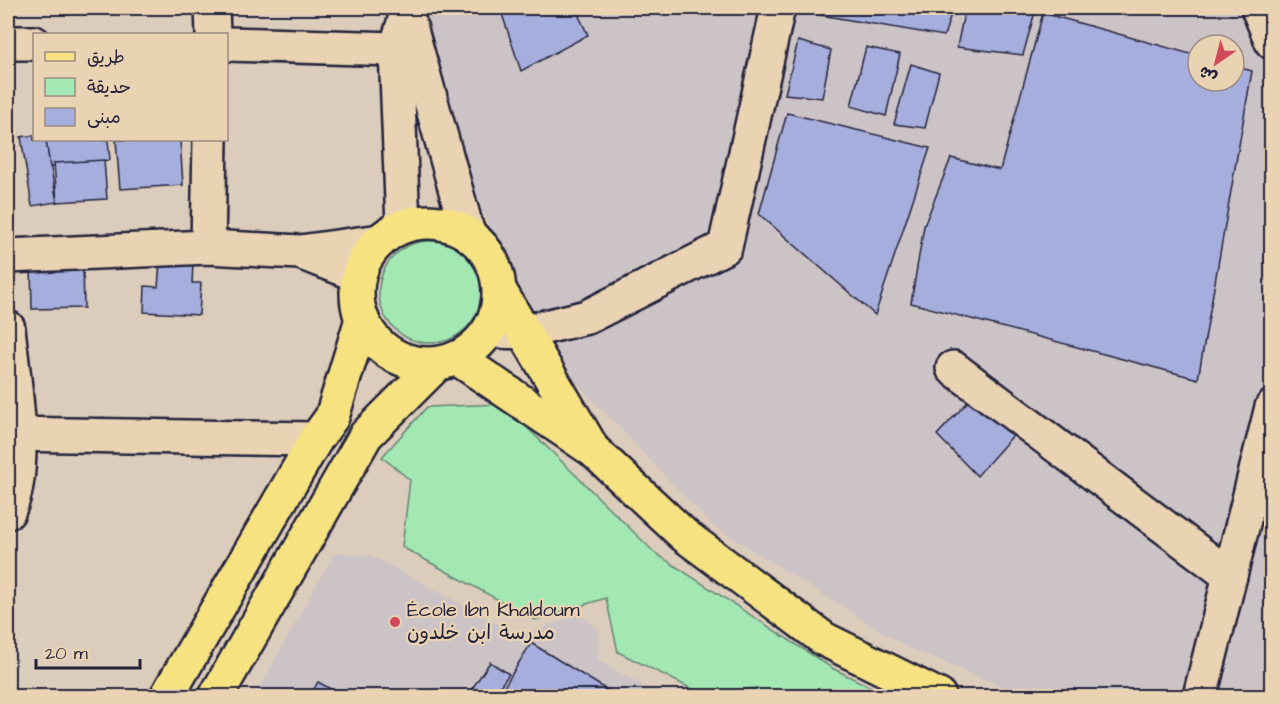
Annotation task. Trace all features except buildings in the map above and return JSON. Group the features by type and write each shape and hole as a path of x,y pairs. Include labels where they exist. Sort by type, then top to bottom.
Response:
{"main road":[{"path":"593,450 500,291 491,259 481,245 468,234 437,223 420,222 392,234 367,257 359,275 357,297 362,319 374,339 392,354 414,363 447,361 593,450 684,535 824,639 938,696"},
{"path":"216,696 366,435 447,361 475,347 489,331 497,312 500,291"},
{"path":"167,696 316,439 332,417 362,319"}],"street":[{"path":"212,8 213,33"},
{"path":"489,331 524,332 587,316 725,247 778,8"},
{"path":"1258,8 1272,42"},
{"path":"8,256 208,247 300,252 392,234 410,57 406,11"},
{"path":"8,43 33,43"},
{"path":"228,44 410,57"},
{"path":"410,57 468,234"},
{"path":"208,247 210,141"},
{"path":"300,252 359,275"},
{"path":"8,328 15,481 8,512"},
{"path":"953,368 1230,576"},
{"path":"1200,696 1272,407"},
{"path":"13,434 316,439"}],"shaded area":[{"path":"426,8 1271,8 1271,696 1025,696 905,646 712,525 556,361 465,177"},
{"name":"École Ibn Khaldoum مدرسة ابن خلدون","path":"334,553 370,555 520,636 579,614 599,630 598,660 661,696 255,696"}],"green space":[{"path":"430,241 449,245 466,256 477,273 481,292 477,311 466,328 449,339 430,343 411,339 394,328 383,311 379,292 383,273 394,256 411,245"},
{"path":"503,404 655,553 832,668 888,696 766,696 752,688 722,696 706,696 618,652 606,598 535,620 402,547 410,480 382,457 427,407"}],"place":[{"name":"École Ibn Khaldoum مدرسة ابن خلدون","path":"395,622"}]}
